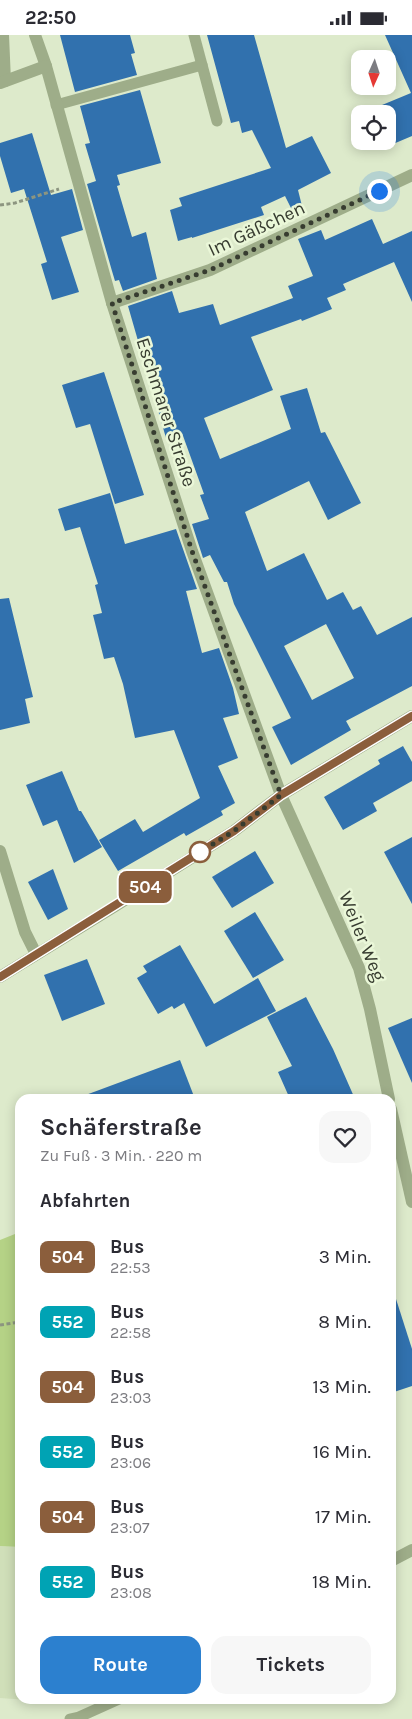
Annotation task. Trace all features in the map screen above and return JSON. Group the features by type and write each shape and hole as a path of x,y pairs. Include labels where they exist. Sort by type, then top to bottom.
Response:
{"street":[{"path":"2,35 3,82 46,66"},
{"name":"Eschmarer Straße","path":"35,35 46,66 112,303 192,551 281,795"},
{"name":"Im Gäßchen","path":"112,303 210,270 412,175"},
{"path":"0,977 234,831 281,795 412,717"},
{"name":"Weiler Weg","path":"281,795 359,968 370,1009 388,1094"},
{"path":"0,851 25,932 36,954"},
{"path":"396,1131 412,1202"},
{"path":"396,1559 412,1551"}],"lane":[{"path":"194,35 217,121"},
{"path":"56,105 202,65"},
{"path":"70,1719 80,1717 108,1704"}],"path":[{"path":"0,205 15,203 79,183"},
{"path":"0,1325 15,1323"}],"shaded area":[{"path":"0,1546 15,1547 15,1699 0,1698"}],"green space":[{"path":"15,1234 15,1547 0,1546 0,1240"}],"building":[{"path":"60,35 130,35 135,53 131,54 137,75 75,92"},
{"path":"207,35 254,35 286,148 312,136 331,173 298,190 302,206 292,210 285,196 261,207 264,215 178,241 170,210 182,206 179,198 271,168 252,130 242,133 239,121 231,123"},
{"path":"385,35 412,35 412,136 396,143 396,105 382,105 411,93 396,60 396,50 392,50"},
{"path":"140,90 161,163 117,175 120,185 117,186 132,237 146,232 157,279 123,291 119,280 115,281 87,184 96,181 85,144 90,143 80,106"},
{"path":"32,133 51,195 72,189 83,230 61,237 79,292 52,300 41,264 47,262 24,189 11,193 0,156 0,143"},
{"path":"372,219 383,244 412,231 412,302 394,262 343,284 346,290 327,298 332,309 302,321 301,319 251,337 273,390 204,418 220,459 291,429 280,396 307,388 321,433 325,432 361,503 328,520 309,481 245,512 267,571 304,553 327,600 343,592 353,610 361,606 377,635 412,617 412,686 346,721 351,730 291,765 272,727 291,718 234,604 227,582 224,582 210,555 203,558 192,524 209,519 200,495 204,494 182,433 166,438 128,306 172,291 179,313 213,304 220,325 293,298 288,286 313,276 298,239 321,230 325,240","holes":["326,624 354,678 312,700 284,646"]},
{"path":"104,372 144,495 115,504 90,424 76,428 62,385"},
{"path":"110,493 125,544 176,529 197,589 186,591 202,653 219,648 233,688 239,714 223,718 238,758 218,766 235,803 221,811 223,815 186,836 184,833 118,871 99,840 135,819 143,832 200,798 174,730 135,738 123,684 114,657 104,659 93,615 102,613 95,585 98,584 80,527 65,531 58,509"},
{"path":"9,598 33,697 25,699 30,723 0,730 0,599"},
{"path":"403,746 412,762 412,781 373,803 377,811 343,830 324,797 380,764 378,760"},
{"path":"62,771 79,811 81,811 102,847 74,863 57,820 43,826 26,785"},
{"path":"412,837 412,904 384,852"},
{"path":"255,851 274,883 232,908 212,877"},
{"path":"53,869 68,909 48,920 28,882"},
{"path":"255,912 284,960 253,978 224,931"},
{"path":"180,945 214,1004 258,978 276,1011 206,1047 184,1003 174,1009 172,1006 158,1014 137,978 147,972 143,966"},
{"path":"87,959 105,1004 62,1021 44,975"},
{"path":"306,997 333,1049 353,1094 288,1094 278,1072 292,1066 267,1017"},
{"path":"412,1018 412,1083 388,1028"},
{"path":"180,1060 193,1094 88,1094"},
{"path":"396,1299 412,1349 412,1386 396,1391"}],"bus line":[{"name":"504","path":"0,977 234,831 281,795 412,716"}],"route":[{"path":"200,852 195,855 234,831 281,795 192,551 112,303 210,270 379,191"}]}
